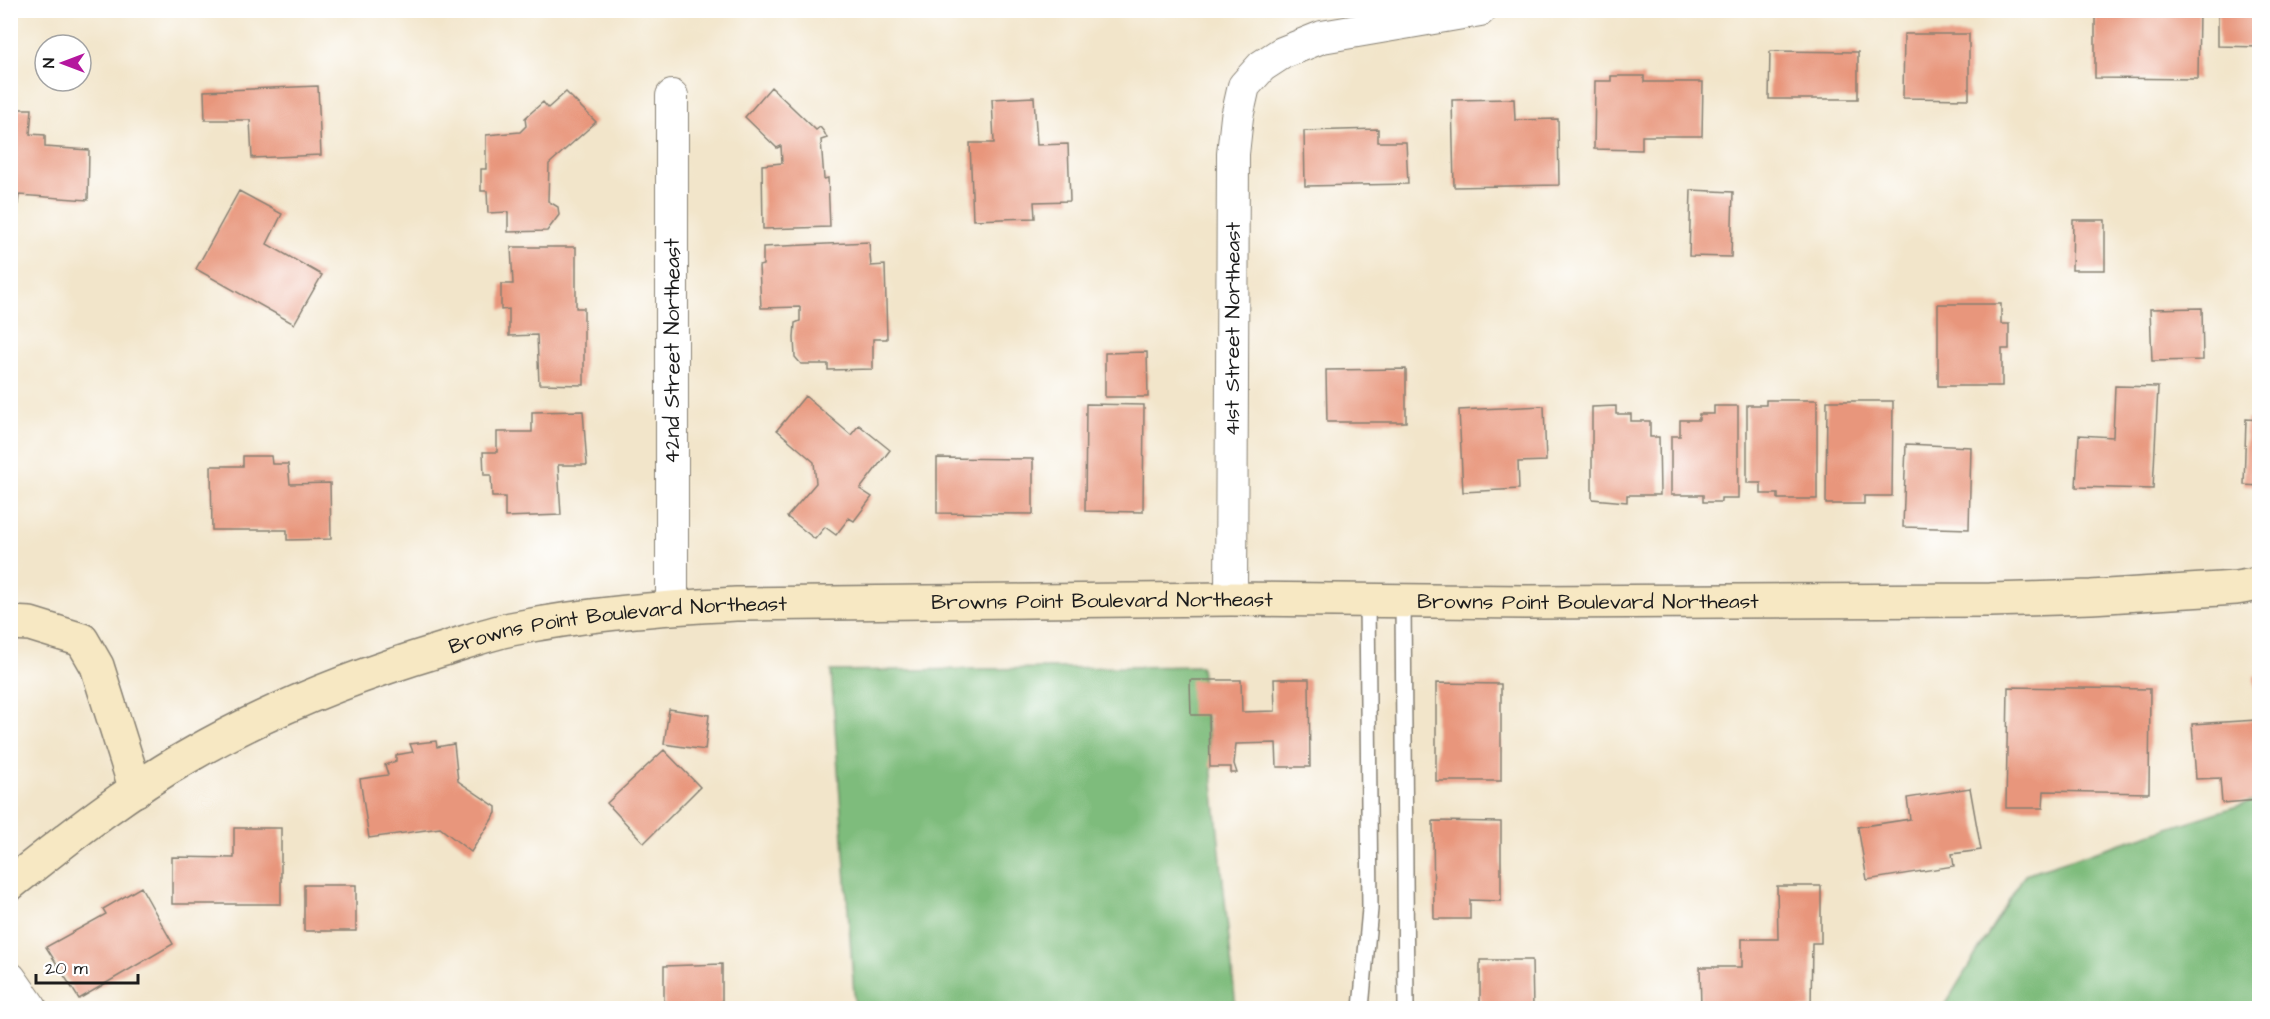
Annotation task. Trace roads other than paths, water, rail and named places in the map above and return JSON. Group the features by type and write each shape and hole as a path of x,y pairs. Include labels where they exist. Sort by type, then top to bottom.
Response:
{"street":[{"name":"41st Street Northeast","path":"1231,599 1233,154 1237,117 1244,86 1262,66 1282,52 1322,37 1480,10"},
{"name":"42nd Street Northeast","path":"672,96 672,607"},
{"name":"Browns Point Boulevard Northeast","path":"10,884 76,832 135,790 187,757 246,726 365,674 508,630 577,618 672,607 736,604 1231,599 1367,601 1990,600 2091,597 2236,588 2259,584"},
{"path":"10,624 30,624 82,640 97,666 135,790"},
{"path":"10,978 32,1008"}],"lane":[{"path":"1361,1008 1370,909 1367,601"},
{"path":"1403,601 1406,1008"}]}
